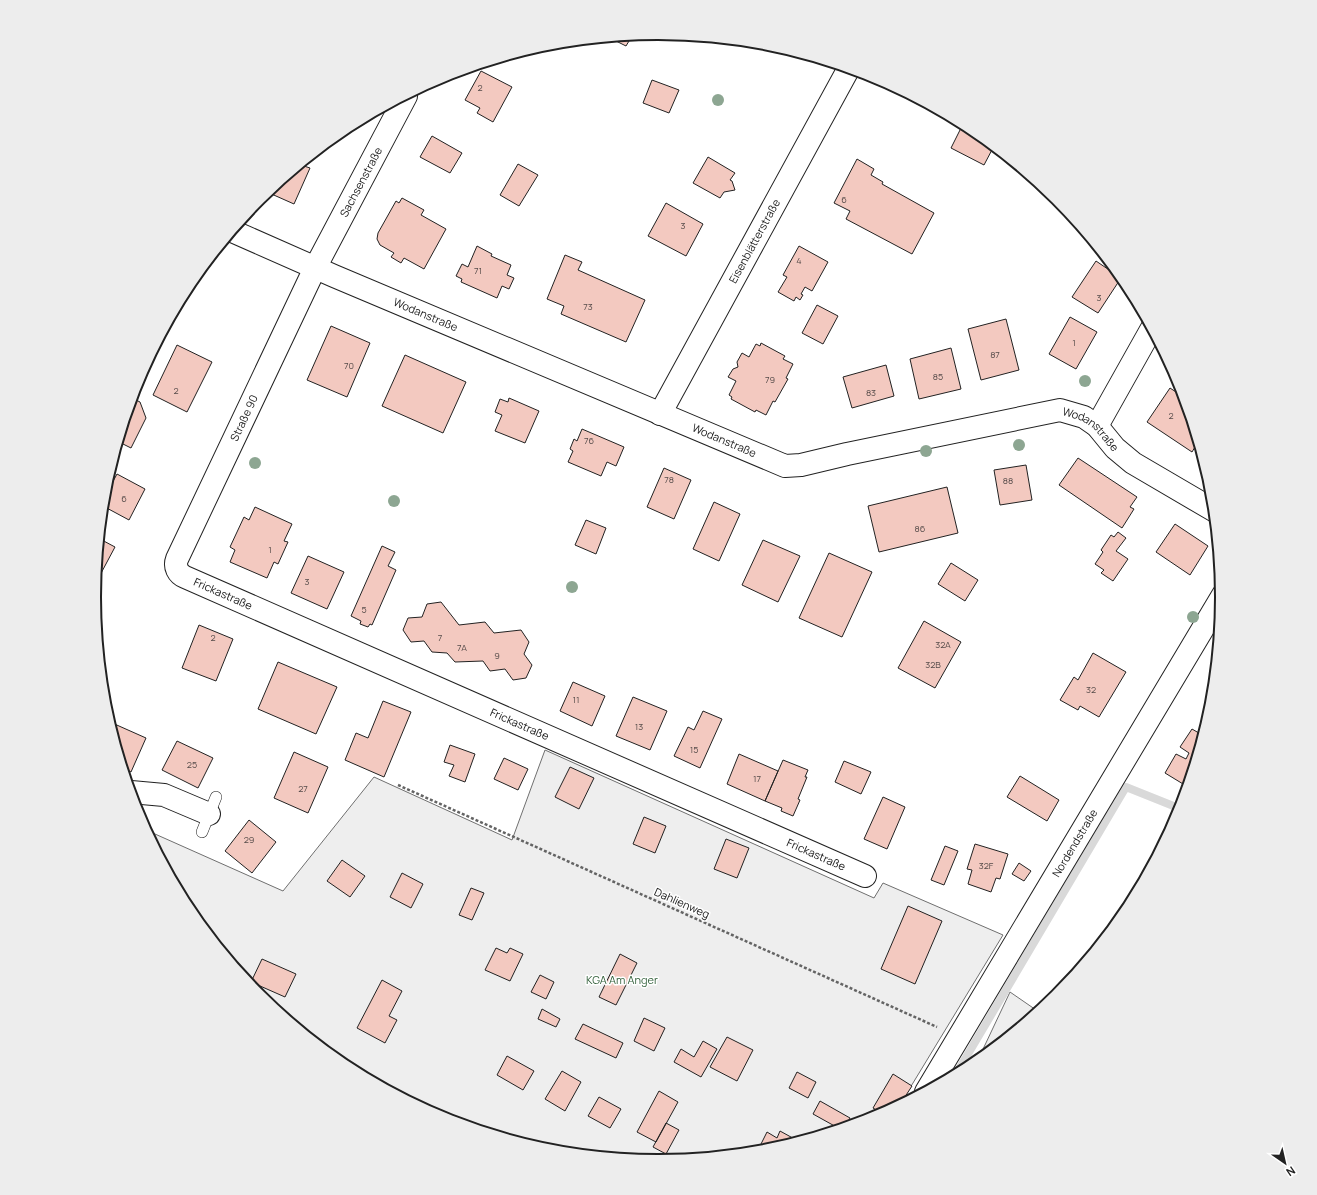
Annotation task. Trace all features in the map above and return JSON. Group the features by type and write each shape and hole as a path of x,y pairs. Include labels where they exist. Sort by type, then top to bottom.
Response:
{"street":[{"name":"Eisenblätterstraße","path":"660,414 846,73"},
{"name":"Sachsenstraße","path":"315,268 403,102"},
{"name":"Wodanstraße","path":"237,233 315,268 785,466 801,465 847,454 1060,410 1084,417 1097,426 1115,448 1133,463 1208,507"},
{"name":"Straße 90","path":"177,569 177,559 315,268"},
{"path":"1097,426 1149,333"},
{"name":"Frickastraße","path":"177,569 182,576 865,876"},
{"name":"Nordendstraße","path":"931,1083 1216,607"},
{"path":"136,792 164,795 209,814"}],"path":[{"name":"Dahlienweg","path":"398,785 944,1030 958,1039"}],"green space":[{"name":"KGA Am Anger","path":"545,750 874,898 883,883 1003,935 903,1099 872,1113 803,1136 731,1150 695,1154 658,1155 622,1154 586,1150 514,1136 445,1113 412,1098 380,1080 319,1040 264,992 216,937 176,876 153,833 283,891 374,777 512,840"},
{"path":"1010,992 1035,1009 998,1040 982,1051"}],"building":[{"path":"629,41 626,46 617,42"},
{"path":"481,71 512,87 493,122 477,113 480,108 465,100"},
{"path":"652,80 679,90 669,113 643,103"},
{"path":"960,129 992,151 984,165 951,148"},
{"path":"432,136 462,153 450,173 420,157"},
{"path":"708,157 735,173 730,180 732,181 735,190 724,192 720,198 693,183"},
{"path":"857,159 874,169 871,175 883,182 882,184 934,213 912,254 846,219 850,211 834,203"},
{"path":"518,164 538,175 519,206 500,195"},
{"path":"305,166 310,168 294,204 273,195"},
{"path":"402,198 424,210 421,215 446,229 424,269 404,258 401,263 391,257 394,253 380,245 377,239 378,233 396,201 399,203"},
{"path":"666,203 703,224 686,256 648,236"},
{"path":"477,246 492,254 491,256 511,265 507,275 514,278 509,289 502,286 497,298 461,282 462,279 456,276 462,264 468,267"},
{"path":"799,246 828,262 812,291 805,287 801,294 803,295 800,300 796,297 794,301 778,292 787,277 783,275"},
{"path":"565,255 582,262 578,270 645,300 626,342 561,314 564,306 547,299"},
{"path":"1096,261 1110,270 1118,282 1098,313 1072,297"},
{"path":"817,305 838,316 823,344 802,333"},
{"path":"1070,317 1097,332 1076,369 1049,354"},
{"path":"1006,319 1019,370 981,380 968,329"},
{"path":"331,326 370,343 347,397 307,380"},
{"path":"761,343 785,356 783,359 793,364 786,378 788,379 775,402 773,401 766,415 756,410 755,412 731,399 732,397 729,395 736,381 728,377 733,369 738,367 737,362 742,353 749,357 756,344 760,346"},
{"path":"177,345 212,362 187,412 153,395"},
{"path":"951,348 961,389 919,399 910,359"},
{"path":"405,355 466,382 443,433 382,406"},
{"path":"886,365 894,396 852,408 843,377"},
{"path":"1170,388 1177,393 1195,447 1192,452 1147,422"},
{"path":"509,398 539,411 525,443 495,431 502,415 495,412 500,399 508,402"},
{"path":"137,401 140,402 146,418 131,448 123,444"},
{"path":"582,429 624,447 616,466 607,462 601,476 568,462 573,451 570,449 574,439 577,441"},
{"path":"1078,458 1137,497 1130,507 1134,509 1122,528 1059,485"},
{"path":"1026,465 1032,500 1000,505 994,470"},
{"path":"664,468 691,480 674,519 647,507"},
{"path":"117,474 145,489 129,520 109,509 114,479"},
{"path":"947,487 958,533 879,552 868,506"},
{"path":"714,502 740,514 719,561 693,549"},
{"path":"255,507 292,524 284,541 288,542 278,564 274,562 267,578 230,562 235,550 230,547 244,517 249,520"},
{"path":"586,520 606,528 596,554 575,545"},
{"path":"1175,524 1208,546 1190,575 1156,552"},
{"path":"1118,532 1126,538 1116,551 1128,559 1113,581 1101,573 1104,570 1095,564 1103,552 1101,550 1111,535 1114,537"},
{"path":"763,540 800,556 778,602 742,585"},
{"path":"104,541 115,547 102,572"},
{"path":"382,546 395,552 388,566 396,570 372,625 370,624 368,627 360,624 361,621 351,616"},
{"path":"829,553 872,572 842,637 799,618"},
{"path":"308,556 344,572 327,609 291,593"},
{"path":"951,563 978,580 965,601 938,584"},
{"path":"441,602 459,625 485,622 494,633 521,630 529,642 524,654 532,665 526,678 513,680 505,669 490,671 483,661 455,662 447,653 432,652 424,641 411,642 403,630 408,618 422,617 427,604"},
{"path":"924,621 961,642 935,688 898,668"},
{"path":"199,625 233,639 216,681 182,668"},
{"path":"1093,653 1126,672 1099,717 1080,706 1078,710 1060,700 1074,677 1078,680"},
{"path":"278,662 337,687 316,734 258,709"},
{"path":"573,682 605,696 592,726 560,711"},
{"path":"633,697 667,711 650,750 616,736"},
{"path":"383,701 411,712 384,777 345,760 356,733 368,738"},
{"path":"703,711 722,719 700,768 674,756 688,727 694,730"},
{"path":"116,725 146,738 131,772 129,771 120,742"},
{"path":"1192,729 1199,733 1183,784 1165,773 1176,754 1186,759 1189,753 1180,747"},
{"path":"177,741 213,758 198,788 162,770"},
{"path":"450,745 475,754 465,782 449,776 454,765 444,762"},
{"path":"294,752 328,767 308,813 274,798"},
{"path":"739,754 778,771 765,801 727,784"},
{"path":"504,758 528,769 518,790 494,779"},
{"path":"783,760 808,770 805,777 807,777 798,799 800,800 793,816 781,811 782,808 765,801"},
{"path":"844,761 871,772 861,794 835,782"},
{"path":"570,767 594,778 579,809 555,797"},
{"path":"1020,776 1059,800 1047,821 1007,797"},
{"path":"883,797 905,807 887,849 864,839"},
{"path":"644,817 666,826 655,853 633,844"},
{"path":"249,820 276,842 252,873 225,851"},
{"path":"726,839 749,848 737,878 714,869"},
{"path":"975,844 1008,854 1000,879 996,878 991,892 968,884 972,870 967,869"},
{"path":"945,846 958,851 944,885 931,880"},
{"path":"342,860 365,876 350,897 327,881"},
{"path":"1019,863 1031,871 1024,881 1012,874"},
{"path":"402,873 423,884 411,908 390,897"},
{"path":"471,888 484,893 472,920 459,915"},
{"path":"908,906 942,921 915,984 881,969"},
{"path":"496,948 507,953 510,948 523,954 510,981 485,970"},
{"path":"620,954 637,963 616,1005 599,997"},
{"path":"262,959 296,974 285,997 257,985 252,979"},
{"path":"540,975 554,982 546,999 531,992"},
{"path":"382,980 402,991 389,1016 397,1020 385,1043 357,1028"},
{"path":"542,1009 560,1019 556,1027 538,1019"},
{"path":"644,1018 665,1028 654,1051 634,1041"},
{"path":"583,1024 623,1043 616,1058 575,1039"},
{"path":"727,1037 753,1050 737,1081 710,1067"},
{"path":"703,1041 717,1049 701,1077 674,1062 681,1049 694,1057"},
{"path":"507,1056 534,1071 523,1090 497,1075"},
{"path":"562,1071 581,1082 565,1111 545,1099"},
{"path":"797,1072 816,1082 808,1098 789,1088"},
{"path":"893,1074 912,1086 904,1099 877,1111 873,1108"},
{"path":"659,1091 678,1102 656,1142 637,1132"},
{"path":"599,1097 621,1109 610,1128 588,1116"},
{"path":"820,1101 850,1118 848,1121 835,1126 813,1114"},
{"path":"666,1123 679,1130 666,1154 653,1147"},
{"path":"780,1131 793,1138 760,1145 767,1132 777,1138"}],"waterway":[{"path":"962,1065 1126,787 1175,807"}]}
